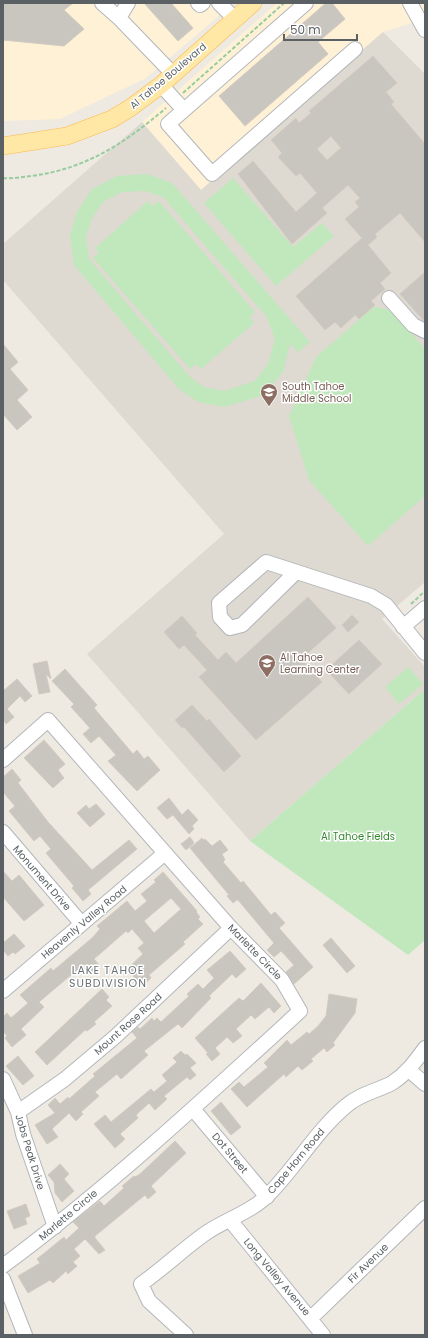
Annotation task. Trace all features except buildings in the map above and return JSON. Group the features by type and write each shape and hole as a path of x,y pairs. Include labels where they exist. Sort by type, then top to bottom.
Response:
{"main road":[{"name":"Al Tahoe Boulevard","path":"3,146 47,140 91,127 130,108 174,74 253,3"}],"street":[{"path":"102,3 119,18 174,74"},
{"path":"119,18 128,3"},
{"path":"219,3 235,19"},
{"path":"306,3 168,124 212,174 355,49"},
{"path":"410,3 425,30"},
{"path":"160,85 184,110"},
{"path":"389,298 413,325 425,331"},
{"path":"296,572 242,625 230,628 220,617 219,604 266,562 371,596 386,605 425,653"},
{"path":"403,627 425,608"},
{"name":"Marlette Circle","path":"3,760 48,720 164,853 232,928 282,980 300,1011 193,1109 55,1227 3,1266"},
{"name":"Monument Drive","path":"3,832 81,923"},
{"name":"Heavenly Valley Road","path":"3,991 164,853"},
{"name":"Mount Rose Road","path":"18,1112 65,1079 116,1036 232,928"},
{"name":"Cape Horn Road","path":"186,1335 149,1301 141,1284 206,1233 230,1220 267,1196 294,1166 331,1118 352,1100 391,1083 409,1070 425,1048"},
{"path":"409,1070 425,1084"},
{"name":"Jobs Peak Drive","path":"3,1079 18,1112 23,1134 55,1227"},
{"name":"Dot Street","path":"193,1109 267,1196"},
{"name":"Fir Avenue","path":"310,1318 425,1208"},
{"name":"Long Valley Avenue","path":"230,1220 323,1335"},
{"path":"3,1279 25,1335"}],"shaded area":[{"path":"3,3 234,3 146,78 60,119 3,121"},
{"path":"277,3 425,3 425,19 383,32 201,190 142,122"},
{"name":"South Tahoe Middle School","path":"383,32 425,74 425,582 382,619 425,667 425,689 250,841 87,654 224,534 3,280 3,244 142,122 201,190"}],"green space":[{"path":"147,174 172,183 310,342 298,352 290,344 283,372 264,395 224,407 198,402 178,388 74,265 70,236 77,212 92,189 117,176","holes":["145,191 163,197 266,316 275,339 268,364 255,381 224,391 204,387 189,376 89,259 86,237 92,218 103,202 122,192"]},
{"path":"233,178 293,247 322,223 334,236 276,286 204,203"},
{"path":"148,201 153,206 159,201 255,312 250,317 254,323 201,369 196,364 190,369 93,258 99,253 95,248"},
{"path":"374,307 391,310 425,349 425,496 368,546 309,480 289,416 316,357"},
{"path":"408,667 423,684 399,704 385,687"},
{"name":"Al Tahoe Fields","path":"425,689 425,940 408,955 250,841"}],"place":[{"name":"South Tahoe Middle School","path":"269,407"},
{"name":"Al Tahoe Learning Center","path":"267,678"}],"district":[{"name":"LAKE TAHOE SUBDIVISION","path":"108,976"}]}
